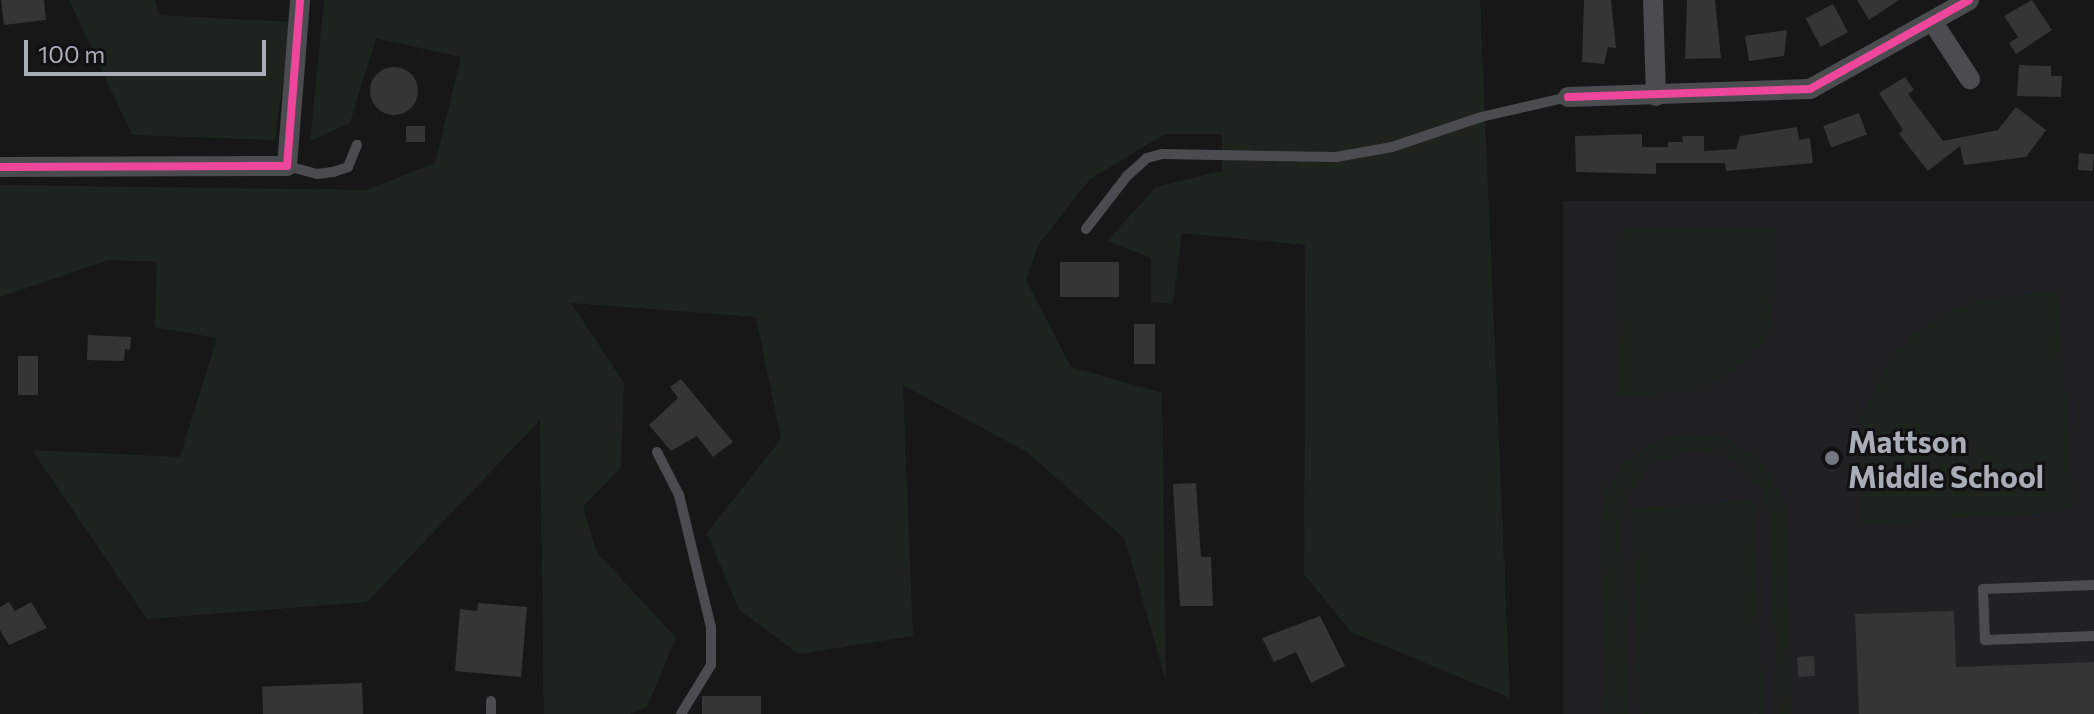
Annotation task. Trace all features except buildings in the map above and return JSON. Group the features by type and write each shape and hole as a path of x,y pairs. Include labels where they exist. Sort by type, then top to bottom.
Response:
{"street":[{"path":"0,167 287,166 300,0"},
{"path":"1653,0 1656,96"},
{"path":"1568,97 1810,89 1934,24 1969,0"},
{"path":"1934,24 1970,79"}],"lane":[{"path":"1086,229 1127,176 1147,158 1162,154 1336,157 1392,147 1481,117 1568,97"},
{"path":"287,166 317,174 333,172 348,167 357,145"},
{"path":"657,452 679,495 711,627 711,665 681,714"},
{"path":"2094,585 1983,589 1985,640 2094,636"},
{"path":"491,701 491,714"}],"shaded area":[{"path":"69,0 155,0 159,15 291,22 275,140 132,135"},
{"path":"324,0 1480,0 1510,698 1351,632 1304,574 1305,245 1182,233 1173,304 1151,302 1151,258 1107,241 1156,187 1222,171 1222,134 1165,134 1090,179 1038,245 1026,280 1071,367 1162,393 1166,681 1125,539 1027,452 903,385 913,636 799,654 739,610 707,533 781,439 756,317 571,303 624,383 621,467 583,507 596,551 676,638 647,707 630,714 544,714 540,420 367,602 147,619 32,450 180,457 217,338 155,327 157,262 109,260 0,297 0,185 366,190 435,163 461,57 376,38 350,123 310,141"},
{"name":"Mattson Middle School","path":"1563,201 2094,201 2094,714 1563,714"},
{"path":"1776,228 1775,296 1765,340 1737,368 1701,390 1618,397 1615,243 1627,229"},
{"path":"2058,291 2072,503 2059,512 1862,524 1863,414 1887,365 1912,336 1949,311 1986,298"},
{"path":"1690,433 1726,439 1758,458 1786,506 1792,714 1777,714 1771,521 1764,492 1735,460 1693,449 1652,463 1626,498 1621,528 1629,714 1607,714 1599,531 1605,495 1624,463 1654,442"},
{"path":"1752,501 1763,714 1641,714 1630,507"}],"cycle path":[{"path":"0,167 287,166 300,0"},
{"path":"1568,97 1810,89 1969,0"}],"place":[{"name":"Mattson Middle School","path":"1832,458"}]}
